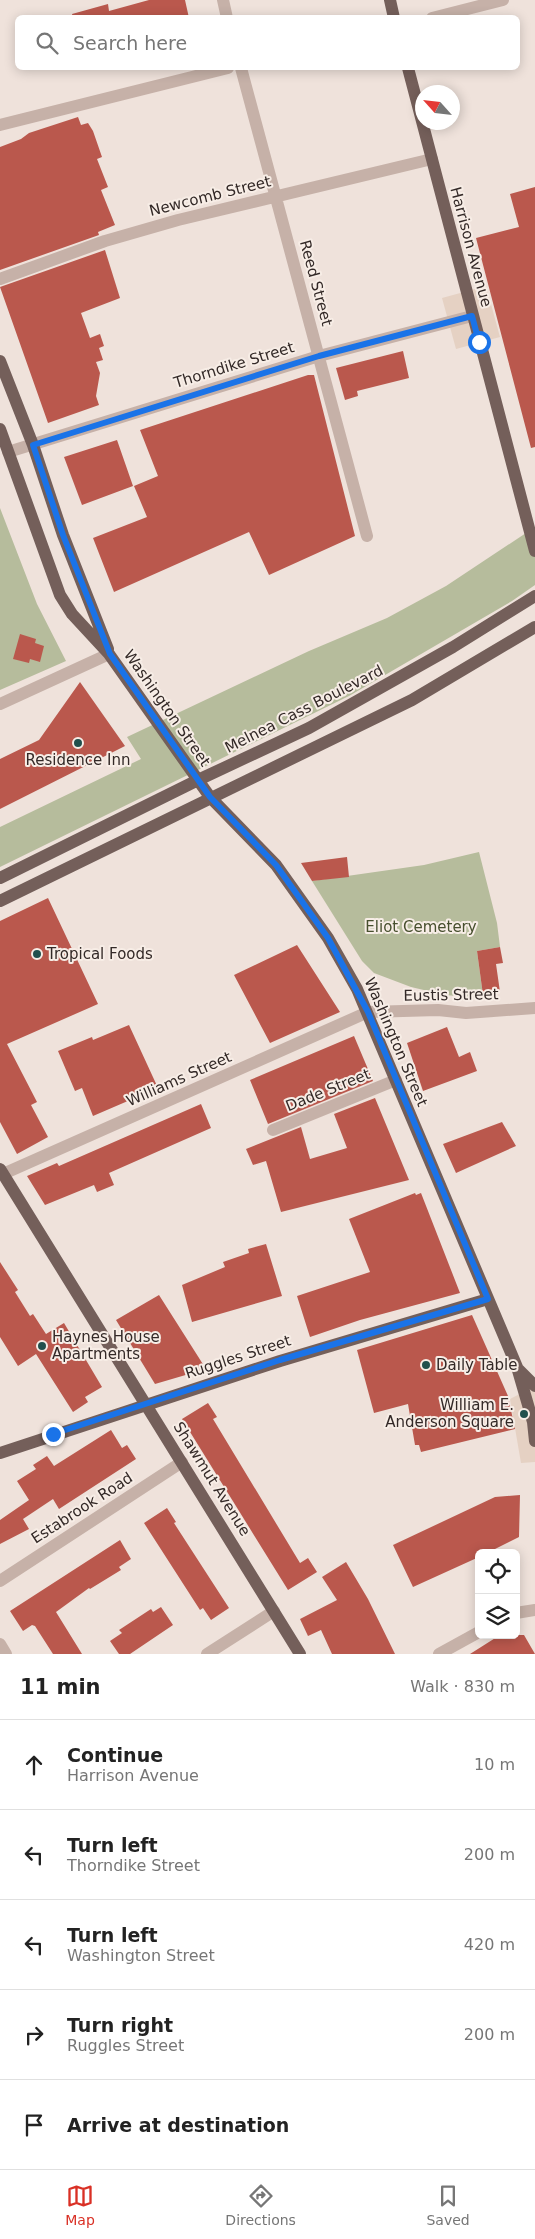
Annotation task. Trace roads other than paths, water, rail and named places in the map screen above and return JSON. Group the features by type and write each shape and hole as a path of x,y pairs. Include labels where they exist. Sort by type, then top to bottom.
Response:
{"main road":[{"path":"390,0 393,15"},
{"name":"Harrison Avenue","path":"409,70 535,551"},
{"name":"Washington Street","path":"0,361 33,445 63,535 110,654"},
{"name":"Washington Street","path":"0,429 60,594 72,614 110,654 210,797 276,865 293,887 328,938 368,1012 517,1367 533,1422 535,1441"},
{"name":"Melnea Cass Boulevard","path":"0,878 198,780 309,728 370,695 535,596"},
{"path":"0,900 412,700 535,626"},
{"name":"Shawmut Avenue","path":"2,1171 300,1654"},
{"name":"Ruggles Street","path":"0,1453 280,1360 488,1299"},
{"path":"517,1367 535,1386"}],"street":[{"path":"223,0 226,15"},
{"path":"444,15 503,0"},
{"path":"0,125 220,70"},
{"name":"Reed Street","path":"242,70 367,536"},
{"name":"Newcomb Street","path":"0,280 104,242 178,220 432,159"},
{"name":"Thorndike Street","path":"8,452 319,356 472,316"},
{"path":"0,704 110,654"},
{"name":"Eustis Street","path":"368,1012 438,1010 466,1012 535,1008"},
{"name":"Williams Street","path":"2,1171 368,1012"},
{"name":"Dade Street","path":"273,1130 396,1080"},
{"name":"Estabrook Road","path":"0,1581 182,1462"},
{"path":"520,1612 535,1610"},
{"path":"206,1654 274,1611"},
{"path":"439,1654 475,1634"},
{"path":"0,1644 6,1654"}],"place":[{"name":"Residence Inn","path":"78,743"},
{"name":"Tropical Foods","path":"37,954"},
{"name":"Haynes House Apartments","path":"42,1346"},
{"name":"Daily Table","path":"426,1365"},
{"name":"William E. Anderson Square","path":"524,1414"}],"park label":[{"name":"Eliot Cemetery","path":"421,927"}]}
